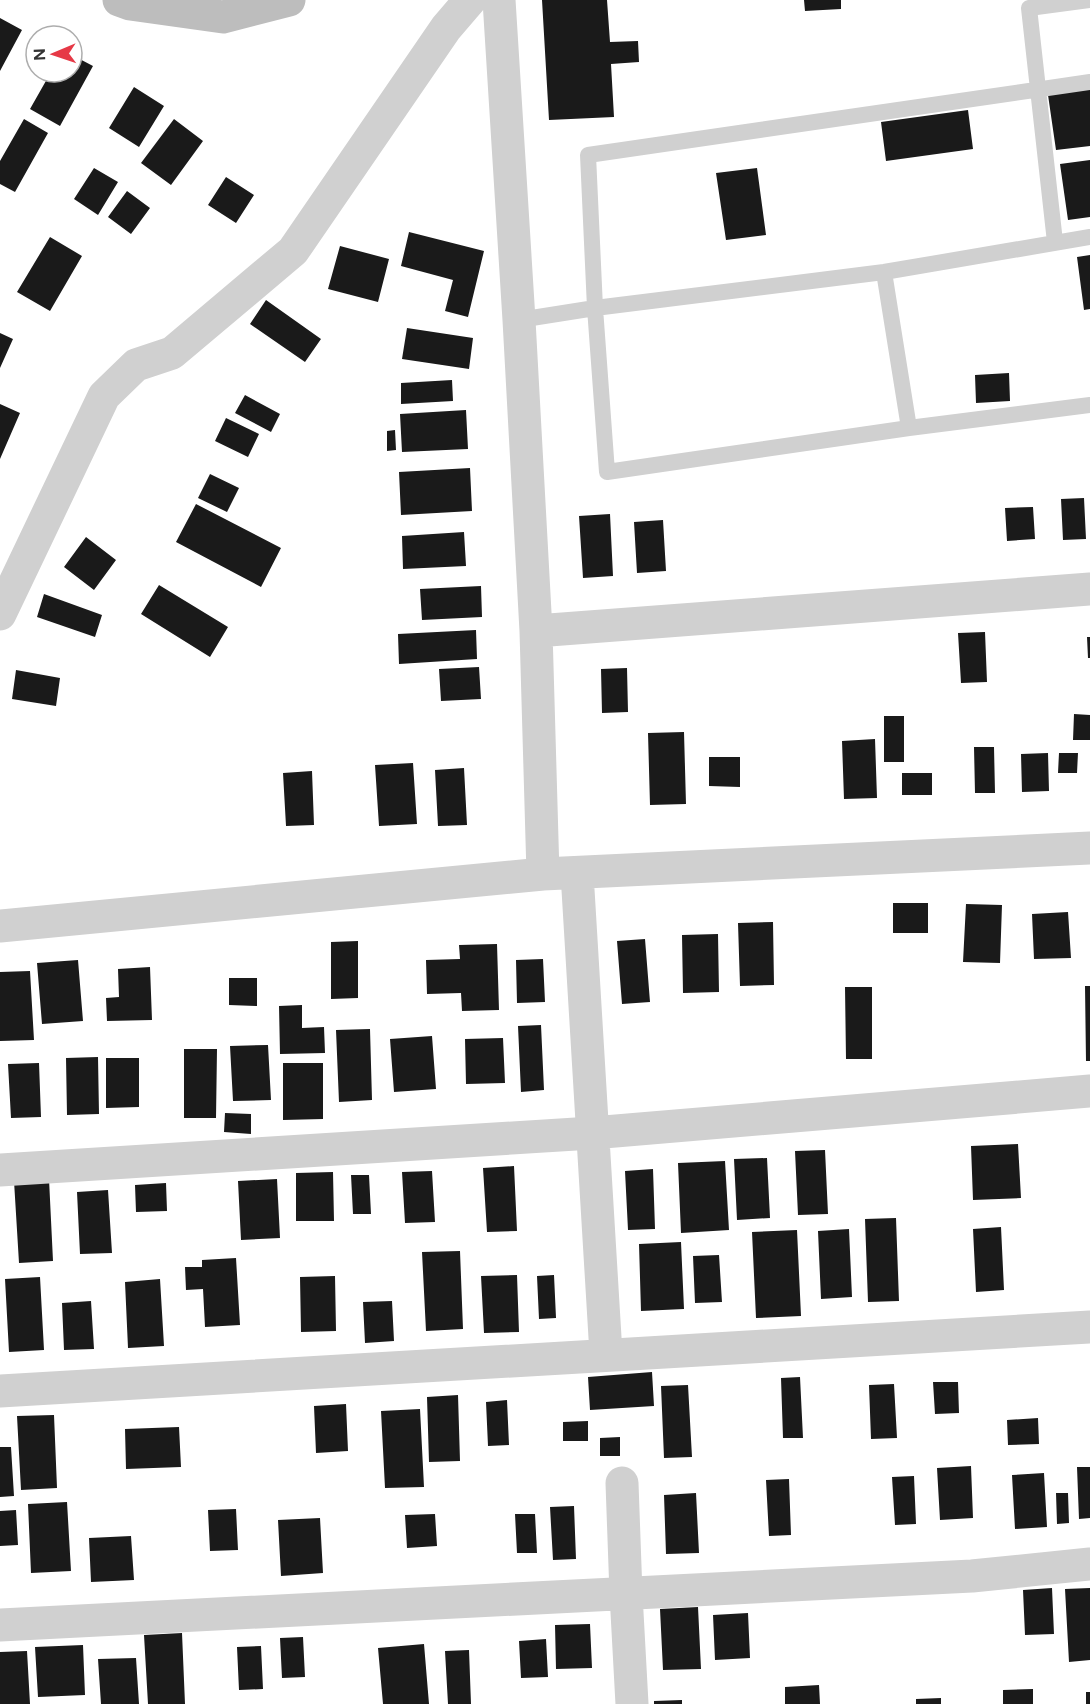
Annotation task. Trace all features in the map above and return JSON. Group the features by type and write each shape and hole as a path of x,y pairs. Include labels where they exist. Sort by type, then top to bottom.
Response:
{"main road":[{"path":"119,0 130,4 223,17 289,0"}],"street":[{"path":"0,614 104,396 136,365 172,353 293,251 446,28 470,0"},
{"path":"499,0 536,631 543,874"},
{"path":"536,631 1090,589"},
{"path":"0,926 543,874 1090,848"},
{"path":"577,873 606,1354"},
{"path":"0,1170 592,1133 1090,1091"},
{"path":"0,1390 1090,1327"},
{"path":"622,1483 632,1704"},
{"path":"0,1625 972,1576 1090,1564"}],"lane":[{"path":"1055,242 1029,8 1089,0"},
{"path":"1090,82 588,155 595,308 607,472 909,428 1090,405"},
{"path":"519,320 595,308 884,272 1090,237"},
{"path":"884,272 909,428"}],"building":[{"path":"542,0 607,0 610,42 638,41 639,62 611,64 614,117 549,120"},
{"path":"804,0 841,0 841,9 805,11"},
{"path":"0,18 22,30 0,71"},
{"path":"84,61 93,66 84,82"},
{"path":"44,84 83,84 60,126 30,109"},
{"path":"134,87 164,106 139,147 109,128"},
{"path":"1090,89 1090,146 1056,150 1048,95"},
{"path":"968,110 973,149 886,161 881,122"},
{"path":"24,119 48,133 15,192 0,184 0,161"},
{"path":"174,119 203,141 171,185 141,163"},
{"path":"1090,160 1090,217 1068,220 1060,164"},
{"path":"94,168 118,182 98,215 74,199"},
{"path":"757,168 766,235 726,240 716,173"},
{"path":"226,177 254,195 236,223 208,205"},
{"path":"127,191 150,208 131,234 108,217"},
{"path":"409,232 484,251 468,317 445,311 453,280 401,266"},
{"path":"50,237 82,256 50,311 17,292"},
{"path":"340,246 389,259 378,302 328,289"},
{"path":"1090,255 1090,309 1084,310 1077,257"},
{"path":"266,300 321,339 305,362 250,324"},
{"path":"407,328 473,338 469,369 402,359"},
{"path":"0,333 13,339 0,368"},
{"path":"1009,373 1010,401 976,403 975,375"},
{"path":"452,380 453,401 401,404 401,383"},
{"path":"245,395 280,414 271,432 235,413"},
{"path":"0,404 20,413 0,459"},
{"path":"466,410 468,449 402,452 400,414"},
{"path":"226,418 259,434 248,457 215,441"},
{"path":"395,430 396,450 387,451 387,431"},
{"path":"470,468 472,511 401,515 399,472"},
{"path":"210,474 239,488 227,512 198,498"},
{"path":"1084,498 1086,539 1063,540 1061,499"},
{"path":"196,504 281,548 261,587 176,542"},
{"path":"1033,507 1035,539 1007,541 1005,508"},
{"path":"610,514 613,576 583,578 579,516"},
{"path":"663,520 666,571 637,573 634,522"},
{"path":"464,532 466,566 403,569 402,536"},
{"path":"86,537 116,560 94,590 64,567"},
{"path":"159,585 228,627 210,657 141,614"},
{"path":"481,586 482,617 422,620 420,589"},
{"path":"44,594 102,615 95,637 37,617"},
{"path":"476,630 477,659 399,664 398,634"},
{"path":"985,632 987,682 961,683 958,633"},
{"path":"1087,637 1090,637 1090,658 1088,658"},
{"path":"479,667 481,699 441,701 439,669"},
{"path":"627,668 628,712 602,713 601,669"},
{"path":"16,670 60,678 56,706 12,699"},
{"path":"1074,714 1090,715 1090,740 1073,740"},
{"path":"884,716 904,716 904,762 884,762"},
{"path":"684,732 686,804 650,805 648,733"},
{"path":"875,739 877,798 844,799 842,741"},
{"path":"974,747 994,747 995,793 975,793"},
{"path":"1048,753 1049,791 1022,792 1021,754"},
{"path":"1059,753 1078,753 1077,773 1058,773"},
{"path":"709,757 740,757 740,787 709,786"},
{"path":"413,763 417,824 379,826 375,765"},
{"path":"464,768 467,825 438,826 435,770"},
{"path":"312,771 314,825 286,826 283,773"},
{"path":"902,773 932,773 932,795 902,795"},
{"path":"893,903 928,903 928,933 893,933"},
{"path":"966,904 1002,905 1000,963 963,962"},
{"path":"1068,912 1071,958 1034,959 1032,914"},
{"path":"773,922 774,985 740,986 738,923"},
{"path":"718,934 719,992 683,993 682,935"},
{"path":"645,939 650,1002 622,1004 617,941"},
{"path":"358,941 358,998 331,999 331,942"},
{"path":"497,944 499,1010 462,1011 461,993 427,994 426,960 460,959 459,945"},
{"path":"543,959 545,1002 517,1003 516,960"},
{"path":"78,960 83,1021 42,1024 37,963"},
{"path":"150,967 152,1020 107,1021 106,998 119,997 118,969"},
{"path":"30,971 34,1040 0,1041 0,972"},
{"path":"229,978 257,978 257,1006 229,1005"},
{"path":"1085,986 1090,986 1090,1061 1086,1061"},
{"path":"845,987 872,987 872,1059 846,1059"},
{"path":"302,1005 302,1028 324,1027 325,1053 280,1054 279,1006"},
{"path":"541,1025 544,1090 521,1092 518,1026"},
{"path":"370,1029 372,1100 339,1102 336,1030"},
{"path":"432,1036 436,1089 394,1092 390,1039"},
{"path":"503,1038 505,1083 466,1084 465,1039"},
{"path":"268,1045 271,1100 233,1101 230,1046"},
{"path":"184,1049 217,1049 216,1118 184,1118"},
{"path":"98,1057 99,1114 67,1115 66,1058"},
{"path":"106,1058 139,1058 139,1107 106,1108"},
{"path":"39,1063 41,1117 11,1118 8,1064"},
{"path":"283,1063 323,1063 323,1119 283,1120"},
{"path":"225,1113 251,1114 251,1134 224,1132"},
{"path":"1018,1144 1021,1198 973,1200 971,1146"},
{"path":"825,1150 828,1214 798,1215 795,1151"},
{"path":"767,1158 770,1218 737,1220 734,1159"},
{"path":"725,1161 729,1230 681,1233 678,1163"},
{"path":"514,1166 517,1231 487,1232 483,1168"},
{"path":"653,1169 655,1229 628,1230 625,1171"},
{"path":"432,1171 435,1222 405,1223 402,1172"},
{"path":"333,1172 334,1221 296,1221 296,1173"},
{"path":"351,1175 369,1175 371,1214 353,1214"},
{"path":"49,1179 53,1261 19,1263 14,1181"},
{"path":"277,1179 280,1238 241,1240 238,1181"},
{"path":"166,1183 167,1211 136,1212 135,1185"},
{"path":"108,1190 112,1253 80,1254 77,1192"},
{"path":"896,1218 899,1301 868,1302 865,1219"},
{"path":"1001,1227 1004,1290 976,1292 973,1229"},
{"path":"849,1229 852,1297 821,1299 818,1231"},
{"path":"797,1230 801,1316 756,1318 752,1232"},
{"path":"681,1242 684,1309 641,1311 639,1244"},
{"path":"460,1251 463,1329 426,1331 422,1252"},
{"path":"719,1255 722,1302 695,1303 693,1256"},
{"path":"236,1258 240,1325 205,1327 203,1289 186,1290 185,1267 202,1267 202,1260"},
{"path":"517,1275 519,1332 484,1333 481,1276"},
{"path":"554,1275 556,1318 539,1319 537,1276"},
{"path":"335,1276 336,1331 301,1332 300,1277"},
{"path":"40,1277 44,1350 9,1352 5,1279"},
{"path":"160,1279 164,1346 128,1348 125,1282"},
{"path":"91,1301 94,1349 64,1350 62,1303"},
{"path":"392,1301 394,1341 365,1343 363,1302"},
{"path":"652,1372 654,1406 590,1410 588,1377"},
{"path":"800,1377 803,1438 783,1438 781,1378"},
{"path":"933,1382 958,1382 959,1413 935,1414"},
{"path":"894,1384 897,1438 871,1439 869,1385"},
{"path":"688,1385 692,1457 664,1458 661,1386"},
{"path":"458,1395 460,1461 429,1462 427,1397"},
{"path":"507,1400 509,1445 488,1446 486,1402"},
{"path":"346,1404 348,1451 316,1453 314,1406"},
{"path":"420,1409 424,1487 385,1488 381,1411"},
{"path":"54,1415 57,1488 21,1490 17,1416"},
{"path":"1038,1418 1039,1444 1008,1445 1007,1420"},
{"path":"588,1421 588,1441 563,1441 563,1422"},
{"path":"179,1427 181,1467 126,1469 125,1429"},
{"path":"620,1437 620,1456 600,1456 600,1438"},
{"path":"0,1447 11,1447 14,1496 0,1497"},
{"path":"971,1466 973,1518 940,1520 937,1468"},
{"path":"1077,1467 1090,1467 1090,1518 1079,1519"},
{"path":"1044,1473 1047,1527 1015,1529 1012,1475"},
{"path":"914,1476 916,1524 895,1525 892,1477"},
{"path":"789,1479 791,1535 769,1536 766,1480"},
{"path":"696,1493 699,1553 666,1554 664,1495"},
{"path":"1056,1493 1068,1493 1069,1523 1057,1524"},
{"path":"67,1502 71,1571 31,1573 28,1504"},
{"path":"574,1506 576,1559 553,1560 550,1507"},
{"path":"236,1509 238,1550 210,1551 208,1510"},
{"path":"16,1510 18,1545 0,1546 0,1511"},
{"path":"435,1514 437,1546 407,1548 405,1515"},
{"path":"515,1514 535,1514 537,1553 517,1553"},
{"path":"320,1518 323,1573 281,1576 278,1520"},
{"path":"131,1536 134,1580 91,1582 89,1538"},
{"path":"1052,1588 1054,1634 1025,1635 1023,1590"},
{"path":"1090,1588 1090,1660 1069,1662 1065,1589"},
{"path":"698,1607 701,1669 663,1670 660,1609"},
{"path":"748,1613 750,1658 715,1660 713,1615"},
{"path":"590,1624 592,1668 556,1669 555,1625"},
{"path":"182,1633 185,1704 148,1704 144,1635"},
{"path":"303,1637 305,1677 282,1678 280,1638"},
{"path":"546,1639 548,1677 521,1678 519,1641"},
{"path":"424,1644 429,1704 383,1704 378,1648"},
{"path":"83,1645 85,1695 38,1697 35,1647"},
{"path":"261,1646 263,1689 239,1690 237,1647"},
{"path":"469,1650 471,1704 448,1704 445,1651"},
{"path":"27,1651 30,1704 0,1704 0,1652"},
{"path":"136,1658 139,1704 101,1704 98,1659"},
{"path":"819,1685 820,1704 785,1704 785,1687"},
{"path":"1033,1689 1033,1704 1003,1704 1003,1690"},
{"path":"1086,1692 1090,1692 1090,1704 1086,1704"},
{"path":"941,1698 941,1704 916,1704 916,1699"},
{"path":"682,1700 682,1704 654,1704 654,1701"}]}
